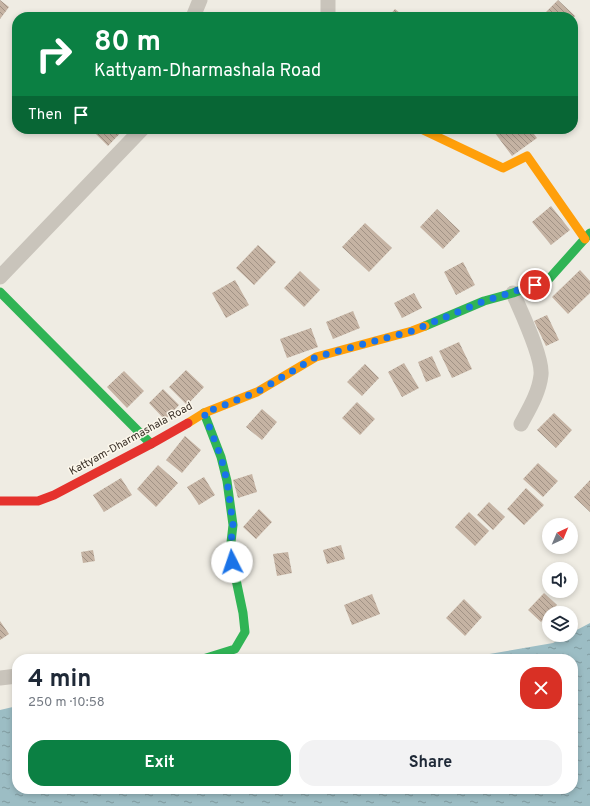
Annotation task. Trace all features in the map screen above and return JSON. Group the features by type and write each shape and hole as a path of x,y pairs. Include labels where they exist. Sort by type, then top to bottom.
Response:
{"street":[{"path":"195,12 200,0"},
{"path":"328,0 328,12"},
{"path":"0,277 137,134"},
{"path":"432,134 503,168 527,156 588,236"},
{"name":"Kattyam-Dharmashala Road","path":"0,501 38,501 54,495 151,444 204,413 257,392 316,357 412,331 484,301 513,293 548,280 588,236"},
{"path":"0,292 151,444"},
{"path":"513,293 540,360 541,374 537,392 521,424"},
{"path":"204,413 221,457 227,481 233,525 230,551 243,613 245,632 235,649 219,654"},
{"path":"0,678 12,677"}],"water":[{"path":"590,623 590,806 0,806 0,710 12,707 12,794 578,794 578,654 489,654 553,643 578,642 578,629"}],"building":[{"path":"0,0 9,7 0,19"},
{"path":"558,0 571,12 546,12"},
{"path":"96,134 119,134 108,146"},
{"path":"496,134 534,134 537,138 512,156"},
{"path":"551,206 570,230 551,245 532,222"},
{"path":"437,209 460,231 443,249 420,227"},
{"path":"365,223 392,248 369,272 342,247"},
{"path":"258,245 276,262 254,285 236,268"},
{"path":"463,262 475,285 456,295 444,272"},
{"path":"580,270 590,281 590,293 568,314 552,297"},
{"path":"300,271 320,290 304,307 284,288"},
{"path":"235,280 249,305 226,318 212,293"},
{"path":"414,293 422,308 402,318 394,303"},
{"path":"353,311 360,328 333,339 326,322"},
{"path":"547,315 559,340 546,346 534,321"},
{"path":"311,328 318,347 287,358 280,339"},
{"path":"459,342 472,369 452,378 439,351"},
{"path":"432,356 441,376 426,382 418,362"},
{"path":"404,363 419,388 402,397 388,372"},
{"path":"365,364 379,378 362,396 347,382"},
{"path":"186,370 204,387 187,405 169,387"},
{"path":"124,371 144,391 127,408 107,387"},
{"path":"163,389 179,405 165,420 149,403"},
{"path":"357,402 375,419 360,435 342,418"},
{"path":"262,409 277,422 262,440 246,427"},
{"path":"554,413 572,430 556,448 537,430"},
{"path":"185,436 201,450 182,473 166,460"},
{"path":"538,463 558,481 543,497 523,479"},
{"path":"158,465 178,483 156,507 137,489"},
{"path":"252,474 257,492 238,498 233,480"},
{"path":"204,477 215,495 199,505 187,487"},
{"path":"121,478 132,495 104,512 93,495"},
{"path":"590,480 590,512 574,497"},
{"path":"526,488 544,505 524,525 507,509"},
{"path":"489,502 505,517 493,530 477,515"},
{"path":"259,509 272,522 256,539 243,527"},
{"path":"469,512 489,531 475,546 455,527"},
{"path":"341,545 345,559 327,564 323,550"},
{"path":"93,550 95,561 83,563 81,552"},
{"path":"288,552 292,573 277,576 273,554"},
{"path":"372,594 380,614 352,625 344,605"},
{"path":"542,595 542,598 549,598 557,605 542,606 541,622 528,610"},
{"path":"464,599 482,617 465,636 446,618"},
{"path":"0,621 9,634 0,640"}],"traffic: fast":[{"path":"425,326 484,301 513,293 548,280 590,233"},
{"path":"0,292 151,444"},
{"path":"204,413 221,457 227,481 233,525 230,551 243,613 245,632 235,649 219,654"}],"traffic: slow":[{"path":"432,134 503,168 527,156 585,239"},
{"path":"188,423 204,413 257,392 316,357 412,331 425,326"}],"traffic: jam":[{"path":"0,501 38,501 54,495 188,423"}],"route":[{"path":"232,562 230,551 233,525 227,481 221,457 204,413 257,392 316,357 412,331 484,301 535,285"}]}
